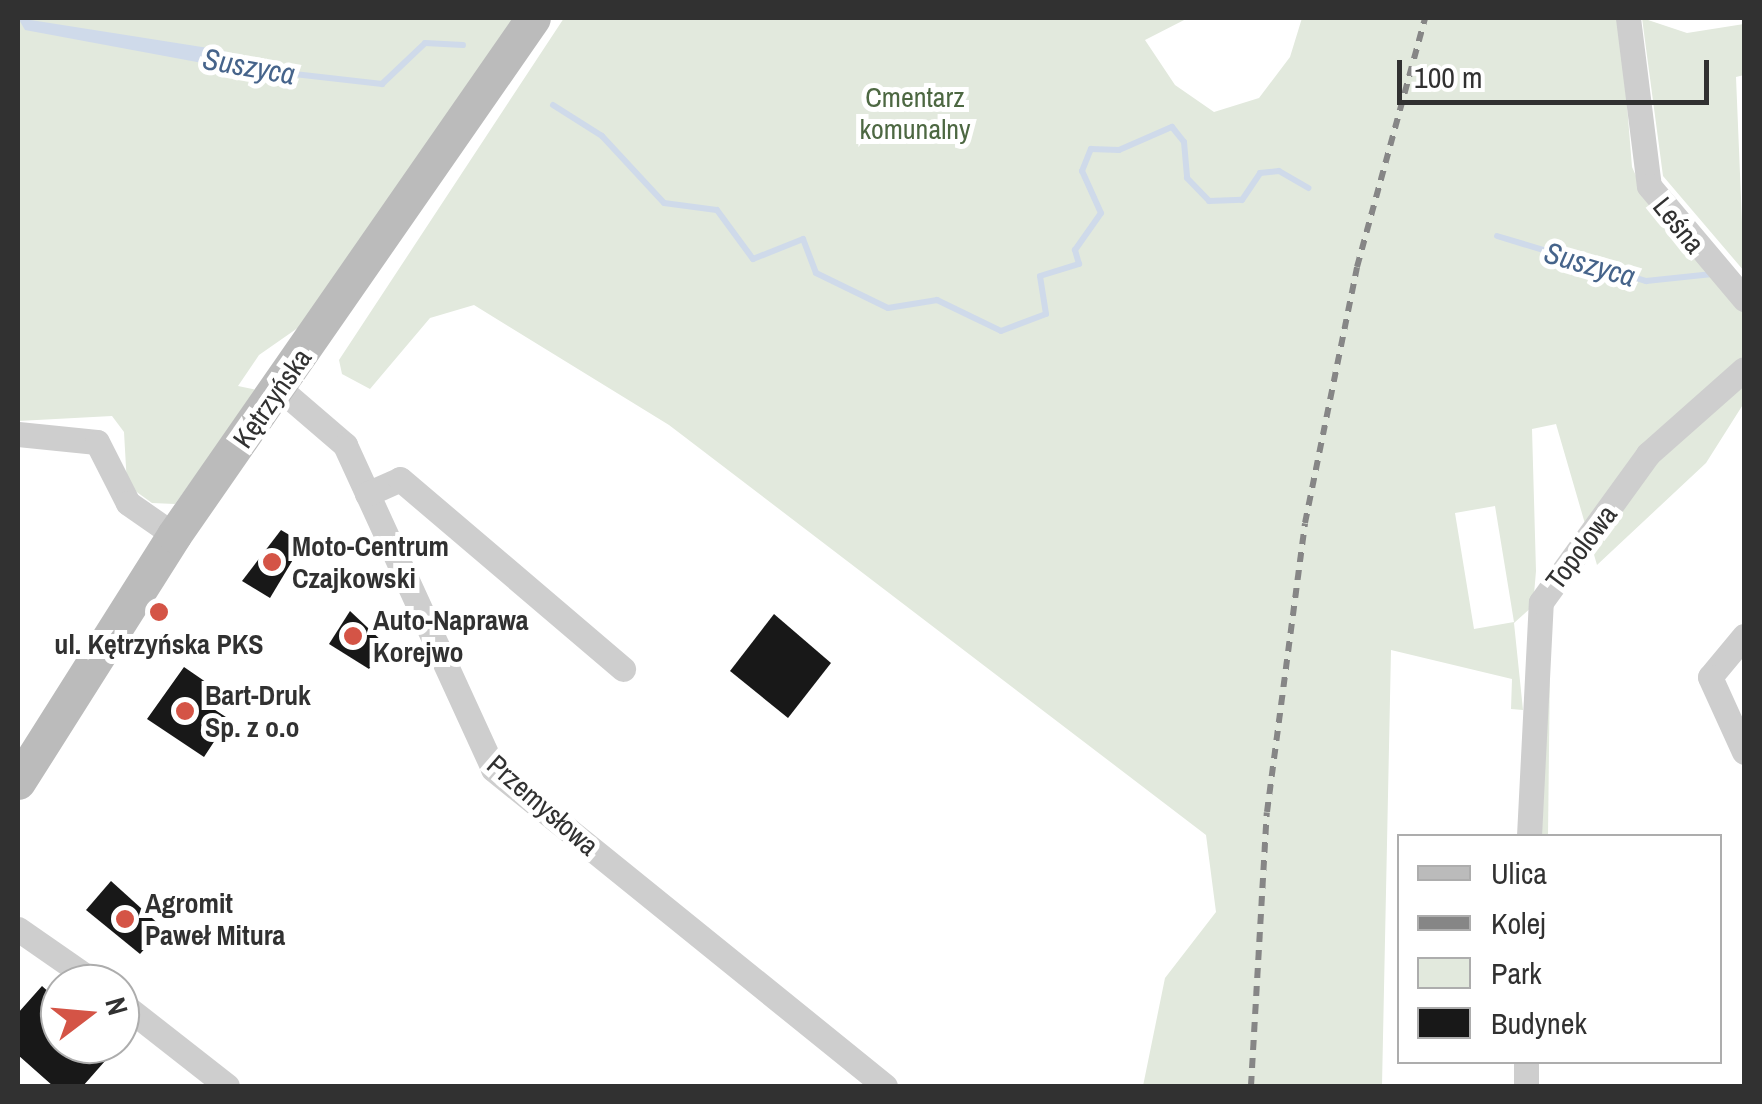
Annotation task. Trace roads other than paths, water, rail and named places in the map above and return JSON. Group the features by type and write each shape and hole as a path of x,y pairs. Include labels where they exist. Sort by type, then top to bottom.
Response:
{"main road":[{"name":"Kętrzyńska","path":"18,782 174,535 280,389 533,18"}],"street":[{"name":"Leśna","path":"1628,18 1642,168 1693,245 1744,300"},
{"name":"Topolowa","path":"1529,834 1540,602 1648,454 1744,369"},
{"name":"Przemysłowa","path":"280,389 345,445 493,769 884,1086"},
{"path":"18,434 97,442 128,503 174,535"},
{"path":"367,494 400,479 623,668"},
{"path":"1744,636 1710,676 1744,752"},
{"path":"18,929 68,964"},
{"path":"140,1018 226,1086"}],"water":[{"path":"18,18 221,50 268,67 261,74 25,30"}],"waterway":[{"name":"Suszyca","path":"259,70 382,84 425,43 463,45"},
{"name":"Suszyca","path":"553,105 602,136 664,203 717,210 753,259 803,239 816,273 888,308 937,300 1001,331 1046,314 1040,276 1079,264 1075,250 1101,213 1082,171 1091,149 1119,150 1172,127 1184,142 1187,178 1209,201 1242,200 1260,173 1279,171 1309,188"},
{"name":"Suszyca","path":"1497,236 1646,281 1713,274"}],"railway":[{"path":"1251,1086 1267,812 1305,523 1357,267 1425,18"}],"place":[{"name":"Moto-Centrum Czajkowski","path":"272,562"},
{"name":"ul. Kętrzyńska PKS","path":"159,612"},
{"name":"Auto-Naprawa Korejwo","path":"353,636"},
{"name":"Bart-Druk Sp. z o.o","path":"185,711"},
{"name":"Agromit Paweł Mitura","path":"125,919"}],"park label":[{"name":"Cmentarz komunalny","path":"915,113"}]}
